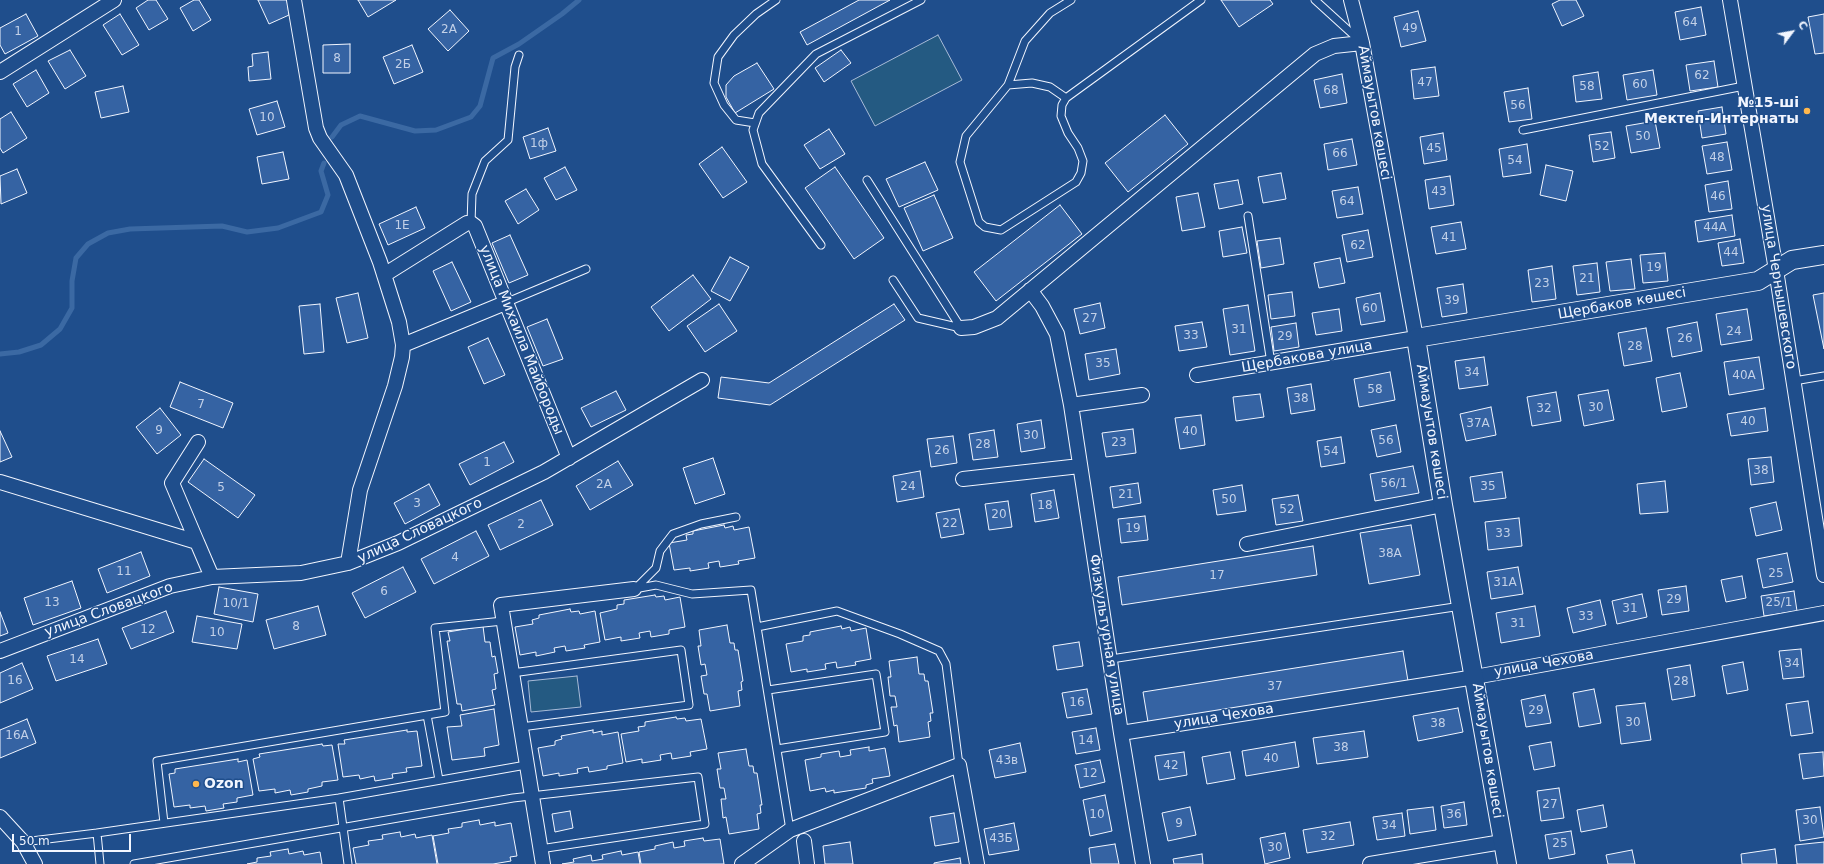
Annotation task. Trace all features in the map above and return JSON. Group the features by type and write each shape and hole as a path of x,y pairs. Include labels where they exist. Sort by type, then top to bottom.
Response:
{"street":[{"path":"0,72 114,0"},
{"path":"294,0 316,128 320,138 346,175 384,275 399,322 403,345 395,386 360,490 348,563"},
{"name":"Аймауытов көшесі","path":"1351,0 1362,43 1416,338 1443,505 1475,677 1502,842 1507,864"},
{"name":"улица Чернышевского","path":"1730,0 1776,270 1824,575"},
{"path":"961,328 974,327 997,318 1315,54 1334,46 1362,43"},
{"path":"384,275 467,224 472,223"},
{"name":"улица Михаила Майбороды","path":"472,223 475,226 569,458"},
{"name":"Щербаков көшесі","path":"1416,338 1758,281 1792,260 1824,255"},
{"name":"Физкультурная улица","path":"1030,290 1042,306 1057,334 1071,405 1111,659 1121,733 1143,864"},
{"path":"403,345 505,303"},
{"name":"Щербакова улица","path":"1197,375 1416,338"},
{"name":"улица Словацкого","path":"0,651 170,586 212,577 301,573 348,563 398,543 544,472 702,380"},
{"path":"1071,405 1142,395"},
{"path":"198,442 172,483 212,577"},
{"path":"963,479 1080,466"},
{"path":"0,482 197,542"},
{"path":"1247,544 1443,505"},
{"path":"543,864 501,605 634,589"},
{"name":"улица Чехова","path":"1121,733 1475,677 1824,613"},
{"path":"742,864 790,830 959,765 977,864"},
{"path":"0,817 23,842 35,864"},
{"path":"804,841 807,864"},
{"path":"1370,864 1502,842"}],"lane":[{"path":"755,123 736,120 724,105 714,83 718,57 734,35 756,14 776,0"},
{"path":"821,245 762,164 753,130 759,112 816,54 921,0"},
{"path":"1071,0 1050,13 1025,41 1008,85 966,136 960,162 979,222 985,227 994,230 1001,230 1076,182 1081,173 1083,161 1078,148 1068,133 1061,116 1062,105 1066,98 1201,0"},
{"path":"1315,0 1362,43"},
{"path":"472,223 472,194 486,161 508,140 515,67 519,55"},
{"path":"1008,85 1032,83 1050,87 1066,98"},
{"path":"1523,130 1744,86"},
{"path":"867,180 961,328"},
{"path":"1248,216 1271,363"},
{"path":"505,303 586,269"},
{"path":"893,280 918,318 961,328"},
{"path":"1794,381 1824,376"},
{"path":"634,589 656,568 660,551 673,534 701,524 736,517"},
{"path":"634,589 656,585 692,594 751,590 790,830"},
{"path":"1111,659 1461,606"},
{"path":"757,627 837,612 900,634 939,651 946,664 959,765"},
{"path":"164,823 157,761 445,712 435,628 503,621"},
{"path":"512,673 681,650 689,705 521,727"},
{"path":"768,690 876,674 885,732 777,749"},
{"path":"427,715 438,780"},
{"path":"23,842 97,833 339,798 526,765"},
{"path":"134,864 532,796 698,777 705,824 540,849"},
{"path":"339,798 348,864"},
{"path":"97,833 100,864"}],"shaded area":[{"path":"938,35 962,80 875,126 851,81"},
{"path":"577,676 581,707 531,712 528,681"}],"building":[{"path":"148,0 156,0 168,19 149,30 136,8"},
{"path":"194,0 199,0 211,20 193,31 180,8"},
{"path":"258,0 287,0 289,15 269,24"},
{"path":"358,0 396,0 368,17"},
{"path":"859,0 890,0 807,45 800,32"},
{"path":"1221,0 1270,0 1273,4 1239,27"},
{"path":"1560,0 1576,0 1584,16 1562,26 1552,4"},
{"path":"1701,7 1706,35 1680,40 1675,12"},
{"path":"450,10 469,31 448,51 428,29"},
{"path":"1418,11 1426,41 1401,47 1394,17"},
{"path":"26,14 38,36 5,54 0,45 0,28"},
{"path":"120,14 139,45 122,55 103,25"},
{"path":"1824,14 1824,53 1815,54 1808,17"},
{"path":"350,44 350,73 323,73 323,45"},
{"path":"412,45 423,72 394,84 383,57"},
{"path":"70,50 86,76 65,89 48,61"},
{"path":"841,50 851,63 824,82 815,68"},
{"path":"268,52 271,79 249,81 248,67 253,66 252,54"},
{"path":"1714,61 1718,87 1690,91 1686,65"},
{"path":"757,63 774,89 735,113 726,97 726,85 734,76"},
{"path":"1435,67 1439,96 1414,99 1411,70"},
{"path":"36,70 49,93 27,107 13,84"},
{"path":"1653,70 1657,95 1627,100 1623,75"},
{"path":"1598,72 1602,99 1576,102 1573,76"},
{"path":"1342,74 1347,103 1320,108 1314,80"},
{"path":"123,86 129,112 101,118 95,92"},
{"path":"1528,88 1532,119 1509,122 1504,92"},
{"path":"277,101 285,127 257,135 249,109"},
{"path":"1722,107 1726,134 1702,138 1698,111"},
{"path":"11,112 27,138 3,153 0,148 0,119"},
{"path":"1165,115 1188,144 1128,192 1105,163"},
{"path":"1655,121 1660,148 1631,153 1626,126"},
{"path":"548,128 556,151 530,159 523,137"},
{"path":"829,129 845,154 820,169 804,145"},
{"path":"1611,132 1615,158 1593,162 1589,135"},
{"path":"1443,133 1447,160 1424,164 1420,137"},
{"path":"1352,139 1357,165 1328,170 1324,144"},
{"path":"1727,142 1732,170 1707,174 1702,146"},
{"path":"1527,144 1531,173 1503,177 1499,149"},
{"path":"722,147 747,182 723,198 699,164"},
{"path":"283,152 289,179 262,184 257,157"},
{"path":"925,162 938,190 899,207 886,179"},
{"path":"1546,165 1573,171 1566,201 1540,195"},
{"path":"565,167 577,190 556,200 544,178"},
{"path":"835,167 884,238 854,259 805,188"},
{"path":"17,169 27,193 1,204 0,176"},
{"path":"1281,173 1286,199 1263,203 1258,177"},
{"path":"1450,176 1454,205 1429,209 1425,180"},
{"path":"1238,180 1243,204 1219,209 1214,184"},
{"path":"1728,181 1732,209 1709,212 1705,185"},
{"path":"1358,187 1363,214 1337,218 1332,191"},
{"path":"526,189 539,210 518,224 505,201"},
{"path":"1198,193 1205,227 1182,231 1176,197"},
{"path":"934,195 953,238 923,251 904,208"},
{"path":"1060,205 1082,234 996,301 974,272"},
{"path":"416,207 425,228 388,245 379,224"},
{"path":"1732,215 1735,236 1698,242 1695,221"},
{"path":"1461,222 1466,249 1436,254 1431,227"},
{"path":"1242,227 1247,253 1223,257 1219,231"},
{"path":"1368,230 1373,257 1347,262 1342,235"},
{"path":"510,235 528,275 509,283 492,243"},
{"path":"1280,238 1284,264 1261,268 1257,241"},
{"path":"1740,239 1744,263 1722,266 1718,243"},
{"path":"1665,253 1668,281 1643,283 1640,255"},
{"path":"730,257 749,267 730,301 711,291"},
{"path":"1340,258 1345,283 1319,288 1314,263"},
{"path":"1631,259 1635,289 1610,291 1606,262"},
{"path":"452,262 471,302 451,311 433,271"},
{"path":"1597,263 1600,292 1577,295 1573,266"},
{"path":"1552,266 1556,299 1532,302 1528,270"},
{"path":"693,275 711,299 669,331 651,307"},
{"path":"1463,284 1467,313 1442,317 1437,288"},
{"path":"1292,292 1295,316 1271,319 1268,295"},
{"path":"358,293 368,338 347,343 336,298"},
{"path":"1380,293 1385,321 1361,325 1356,298"},
{"path":"1824,293 1824,349 1813,295"},
{"path":"1100,303 1105,328 1080,334 1074,309"},
{"path":"320,304 324,352 304,354 299,306"},
{"path":"719,304 737,331 705,352 687,326"},
{"path":"894,304 905,320 770,405 718,398 721,377 769,383"},
{"path":"1248,305 1255,351 1230,355 1223,309"},
{"path":"1339,309 1342,331 1316,335 1312,313"},
{"path":"1747,309 1752,340 1721,345 1716,314"},
{"path":"547,319 563,359 543,366 527,327"},
{"path":"1202,322 1207,347 1179,351 1175,326"},
{"path":"1697,322 1702,351 1672,357 1667,328"},
{"path":"1296,323 1299,347 1274,351 1271,327"},
{"path":"1646,328 1652,361 1624,366 1618,333"},
{"path":"488,338 505,375 484,384 468,347"},
{"path":"1116,349 1120,374 1089,380 1085,354"},
{"path":"1484,357 1488,385 1459,389 1455,361"},
{"path":"1759,357 1764,389 1729,395 1724,362"},
{"path":"1390,372 1395,400 1359,407 1354,379"},
{"path":"1680,373 1687,407 1662,412 1656,378"},
{"path":"180,382 233,403 223,428 170,407"},
{"path":"1311,384 1315,410 1291,414 1287,388"},
{"path":"1608,390 1614,420 1584,426 1578,395"},
{"path":"616,391 626,410 591,427 581,408"},
{"path":"1556,392 1561,421 1532,426 1527,397"},
{"path":"1260,394 1264,417 1236,421 1233,397"},
{"path":"1491,407 1496,435 1466,441 1460,414"},
{"path":"160,408 181,435 157,454 136,427"},
{"path":"1765,408 1768,431 1731,436 1727,414"},
{"path":"1201,415 1205,445 1180,449 1175,418"},
{"path":"1041,420 1045,448 1021,452 1017,424"},
{"path":"1396,425 1401,452 1377,457 1371,430"},
{"path":"1133,429 1136,453 1106,457 1102,433"},
{"path":"994,430 998,457 973,460 969,434"},
{"path":"0,431 12,457 0,462"},
{"path":"953,436 957,463 931,467 927,439"},
{"path":"1341,437 1345,463 1321,467 1317,441"},
{"path":"504,442 514,462 470,485 459,464"},
{"path":"1771,457 1774,482 1751,485 1748,459"},
{"path":"713,458 725,494 695,504 683,468"},
{"path":"204,459 255,495 238,518 188,482"},
{"path":"618,461 633,485 590,510 576,486"},
{"path":"1413,466 1419,493 1375,501 1370,474"},
{"path":"920,471 924,497 897,502 893,476"},
{"path":"1502,472 1506,498 1474,502 1470,477"},
{"path":"1665,481 1668,512 1640,514 1637,484"},
{"path":"1138,483 1141,503 1113,508 1110,487"},
{"path":"429,484 440,505 405,524 394,503"},
{"path":"1242,485 1246,511 1217,515 1213,490"},
{"path":"1054,490 1059,518 1035,522 1031,494"},
{"path":"1298,495 1303,521 1276,525 1272,499"},
{"path":"541,500 553,525 500,550 488,525"},
{"path":"1008,501 1012,527 989,530 985,504"},
{"path":"1776,502 1782,530 1756,536 1750,508"},
{"path":"959,509 964,534 941,538 936,513"},
{"path":"1145,516 1148,540 1121,543 1118,519"},
{"path":"1519,518 1522,546 1488,550 1485,522"},
{"path":"724,525 725,528 733,526 734,530 749,527 755,558 738,561 739,564 720,567 719,561 708,563 709,568 690,571 690,568 674,570 669,543 687,540 686,535 693,534 693,531"},
{"path":"1411,525 1420,575 1369,584 1360,533"},
{"path":"476,531 489,556 434,584 421,559"},
{"path":"1313,546 1317,575 1122,605 1118,577"},
{"path":"141,552 150,576 107,593 98,569"},
{"path":"1787,553 1793,582 1763,588 1757,559"},
{"path":"403,567 416,592 365,618 352,593"},
{"path":"1518,567 1523,594 1491,599 1487,572"},
{"path":"1742,576 1746,598 1726,602 1721,580"},
{"path":"72,581 81,608 33,625 24,598"},
{"path":"1686,586 1689,611 1662,615 1658,590"},
{"path":"219,587 258,594 253,622 214,614"},
{"path":"1794,591 1797,611 1764,616 1761,596"},
{"path":"1642,594 1647,617 1617,624 1612,601"},
{"path":"655,595 656,597 664,596 665,600 680,597 685,627 669,630 669,634 651,637 650,631 639,633 640,638 621,641 621,637 605,640 600,613 617,609 617,605 624,604 624,600"},
{"path":"1600,600 1606,625 1573,633 1567,608"},
{"path":"318,606 326,635 274,649 266,620"},
{"path":"1535,606 1540,636 1501,643 1496,613"},
{"path":"570,609 571,612 579,611 580,614 595,611 600,642 584,645 585,648 566,651 565,646 554,648 555,652 536,656 536,652 520,655 515,627 533,624 532,620 539,618 539,615"},
{"path":"166,611 174,632 131,649 122,628"},
{"path":"0,612 8,633 0,636"},
{"path":"197,616 242,624 237,649 192,642"},
{"path":"727,625 730,643 734,643 735,650 738,650 743,681 741,682 742,690 738,691 740,706 710,711 707,694 704,694 701,676 707,675 705,664 701,665 698,646 701,646 699,630"},
{"path":"483,626 485,642 490,642 492,657 495,656 498,673 494,674 496,689 492,690 495,705 462,711 461,704 457,704 447,641 450,641 448,632"},
{"path":"841,626 842,629 850,627 851,631 866,628 871,659 855,662 856,665 837,668 836,662 825,664 826,669 807,672 807,669 791,672 786,644 803,641 803,636 810,635 810,632"},
{"path":"98,639 107,664 56,681 47,656"},
{"path":"1079,642 1083,666 1057,670 1053,646"},
{"path":"1801,649 1804,677 1783,679 1779,651"},
{"path":"1403,651 1408,681 1148,722 1143,692"},
{"path":"917,657 919,674 924,674 925,681 928,681 933,713 930,713 931,721 928,722 930,737 899,742 897,725 894,726 891,707 897,707 895,696 890,696 888,677 891,677 889,661"},
{"path":"1743,662 1748,690 1727,694 1722,666"},
{"path":"22,663 33,689 0,703 0,673"},
{"path":"1690,665 1695,696 1672,700 1667,669"},
{"path":"1087,689 1092,714 1067,718 1062,693"},
{"path":"1594,689 1601,723 1579,727 1573,693"},
{"path":"1545,695 1551,723 1526,727 1521,700"},
{"path":"1808,701 1813,733 1791,736 1786,704"},
{"path":"1645,703 1651,740 1621,744 1616,706"},
{"path":"1458,708 1463,732 1418,741 1413,716"},
{"path":"494,709 499,745 484,748 485,756 452,760 447,727 462,726 460,715"},
{"path":"676,717 677,719 685,718 686,721 701,719 707,749 690,752 691,756 672,759 671,753 660,755 661,760 642,763 642,759 626,762 621,734 639,731 638,727 645,726 645,722"},
{"path":"27,719 36,743 0,758 0,730"},
{"path":"1096,728 1100,750 1076,754 1072,732"},
{"path":"407,730 407,732 417,731 422,766 406,768 407,772 392,774 393,778 375,781 374,776 360,779 359,775 343,777 338,744 345,744 344,740"},
{"path":"593,730 593,733 602,731 602,735 618,732 623,763 607,766 607,769 589,772 588,767 577,769 578,773 559,776 559,773 543,776 538,748 555,745 555,741 562,739 561,736"},
{"path":"1364,731 1368,757 1317,764 1313,738"},
{"path":"1295,742 1299,767 1246,776 1242,751"},
{"path":"1551,742 1555,766 1534,770 1529,746"},
{"path":"1020,743 1026,772 995,778 989,750"},
{"path":"322,744 323,746 332,745 338,780 322,782 322,786 308,789 308,792 291,795 290,790 275,793 275,789 259,791 253,759 260,757 259,754"},
{"path":"869,747 869,751 885,748 890,776 872,779 873,783 866,785 866,788 834,793 834,790 826,792 825,788 810,791 805,760 821,757 821,754 839,751 840,757 851,755 850,750"},
{"path":"746,749 749,766 753,766 754,773 757,773 762,805 760,805 761,813 757,814 759,829 729,834 726,817 723,818 721,799 726,799 724,788 720,788 717,769 721,769 718,753"},
{"path":"1184,752 1187,775 1159,780 1155,756"},
{"path":"1230,752 1235,779 1207,784 1202,757"},
{"path":"1823,752 1824,776 1803,779 1799,754"},
{"path":"238,759 238,762 247,760 253,795 237,798 237,802 223,804 224,808 206,811 205,806 190,808 190,805 174,807 169,774 175,773 175,769"},
{"path":"1100,760 1105,782 1080,788 1075,765"},
{"path":"1559,788 1564,818 1541,821 1537,791"},
{"path":"1105,795 1112,831 1090,836 1083,800"},
{"path":"1464,802 1467,825 1444,828 1441,806"},
{"path":"1603,805 1607,827 1581,832 1577,810"},
{"path":"1190,807 1196,835 1168,841 1162,813"},
{"path":"1433,807 1436,830 1410,834 1407,810"},
{"path":"1820,807 1824,837 1800,841 1796,810"},
{"path":"570,811 573,828 555,832 552,814"},
{"path":"954,813 959,842 935,846 930,817"},
{"path":"1402,813 1405,836 1377,840 1373,817"},
{"path":"479,820 480,825 495,822 495,826 511,823 517,856 510,857 511,861 493,864 438,864 433,836 449,833 448,829 462,827 462,823"},
{"path":"1350,822 1354,845 1307,853 1303,830"},
{"path":"1014,823 1019,850 989,855 984,829"},
{"path":"1571,831 1575,854 1549,859 1545,835"},
{"path":"400,832 401,837 415,834 416,838 432,835 437,864 356,864 353,848 369,845 368,841 383,839 382,835"},
{"path":"1285,833 1290,858 1265,864 1260,838"},
{"path":"703,838 704,841 720,839 724,864 641,864 639,852 655,849 655,846 673,842 674,848 685,846 684,841"},
{"path":"850,842 853,864 825,864 823,846"},
{"path":"1824,842 1824,864 1797,864 1795,845"},
{"path":"1115,844 1119,864 1091,864 1089,848"},
{"path":"288,849 289,854 303,851 304,855 320,852 322,864 247,864 257,862 257,858 271,856 270,852"},
{"path":"1775,849 1777,864 1742,864 1741,854"},
{"path":"1632,850 1635,864 1608,864 1606,855"},
{"path":"621,851 622,855 638,852 640,864 562,864 574,862 573,859 591,855 592,861 603,859 602,855"},
{"path":"1202,854 1203,864 1174,864 1173,859"},
{"path":"960,858 961,864 934,864 934,863"}],"waterway":[{"path":"332,137 341,125 360,116 415,131 436,130 471,117 480,106 493,58 519,44 562,14 579,0"},
{"path":"0,354 19,352 41,345 60,329 72,308 72,281 76,258 88,244 108,233 130,229 222,226 247,232 278,228 321,212 328,195 321,171 324,163"}],"place":[{"name":"№15-ші Мектеп-Интернаты","path":"1807,111"},
{"name":"Ozon","path":"196,784"}]}
